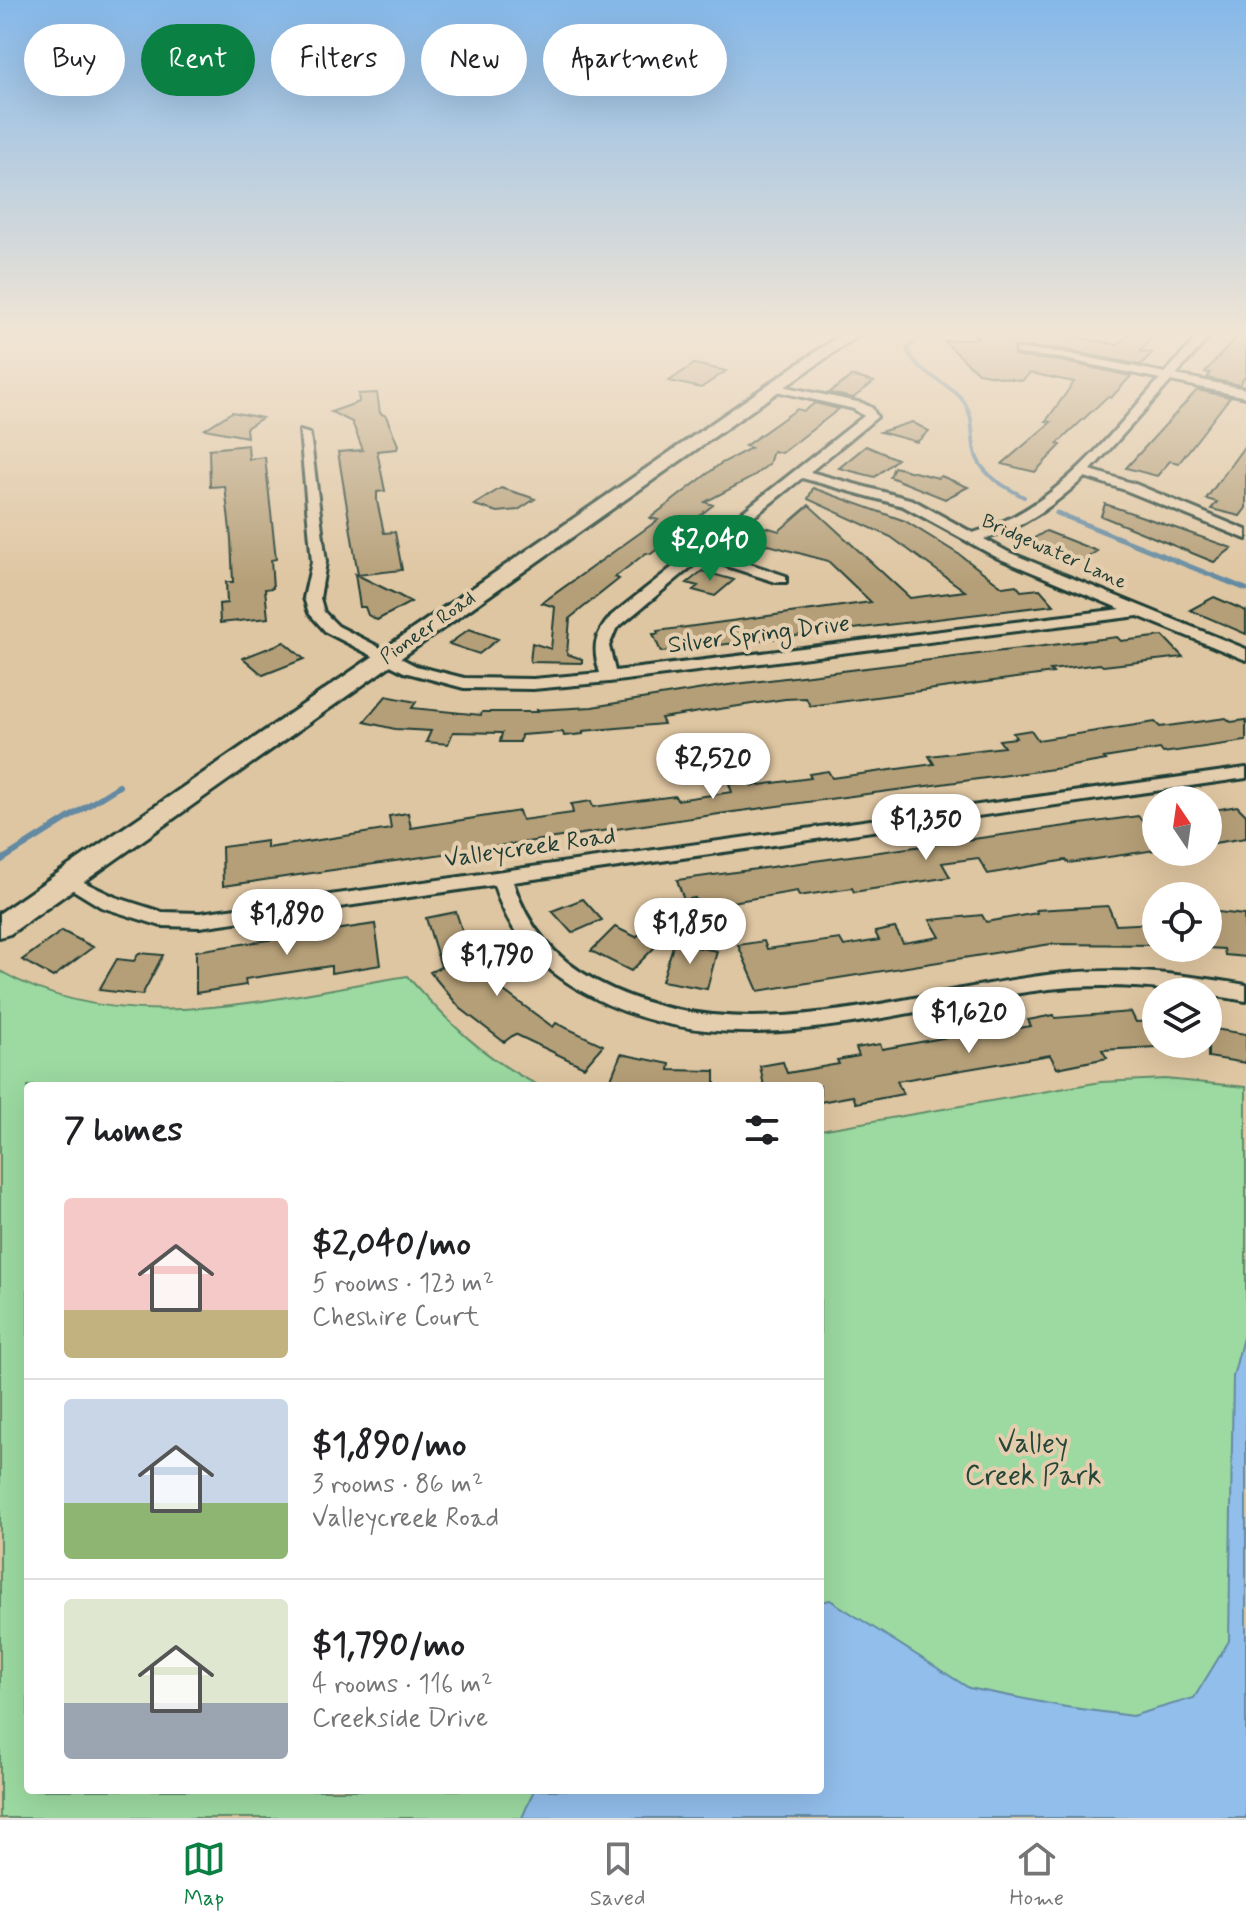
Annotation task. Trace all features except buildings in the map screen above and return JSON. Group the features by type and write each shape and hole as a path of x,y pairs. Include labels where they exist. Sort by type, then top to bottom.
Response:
{"main road":[{"name":"Pioneer Road","path":"0,927 734,416"}],"street":[{"path":"609,677 600,646 602,637 617,618 870,416"},
{"path":"972,538 1025,519 1083,472 1132,416"},
{"name":"Silver Spring Drive","path":"304,434 319,562 312,598 317,613 332,629 410,669 464,683 533,684 609,677 1140,611"},
{"path":"1083,472 1130,487 1246,535"},
{"name":"Bridgewater Lane","path":"799,473 908,503 1003,555 1246,655"},
{"path":"699,552 781,579"},
{"name":"Valleycreek Road","path":"67,880 108,902 161,919 200,920 1246,773"},
{"path":"502,878 512,915 543,956 586,987 632,1009 676,1021 726,1026 778,1025 1048,982 1109,978 1190,983 1246,993"}],"green space":[{"name":"Valley Creek Park","path":"0,971 48,992 98,1005 149,1009 200,1008 253,1002 407,976 437,1009 484,1052 532,1082 24,1082 24,1794 824,1794 824,1129 1101,1082 1165,1079 1246,1087 1246,1818 0,1818"}],"water":[{"path":"1246,1326 1246,1818 522,1818 532,1794 824,1794 824,1601 830,1600 969,1688 1132,1716 1194,1698 1229,1641 1233,1377"}],"waterway":[{"path":"970,416 975,450 981,465 997,481 1024,497"},
{"path":"1057,513 1246,589"},
{"path":"0,861 119,786"}]}
